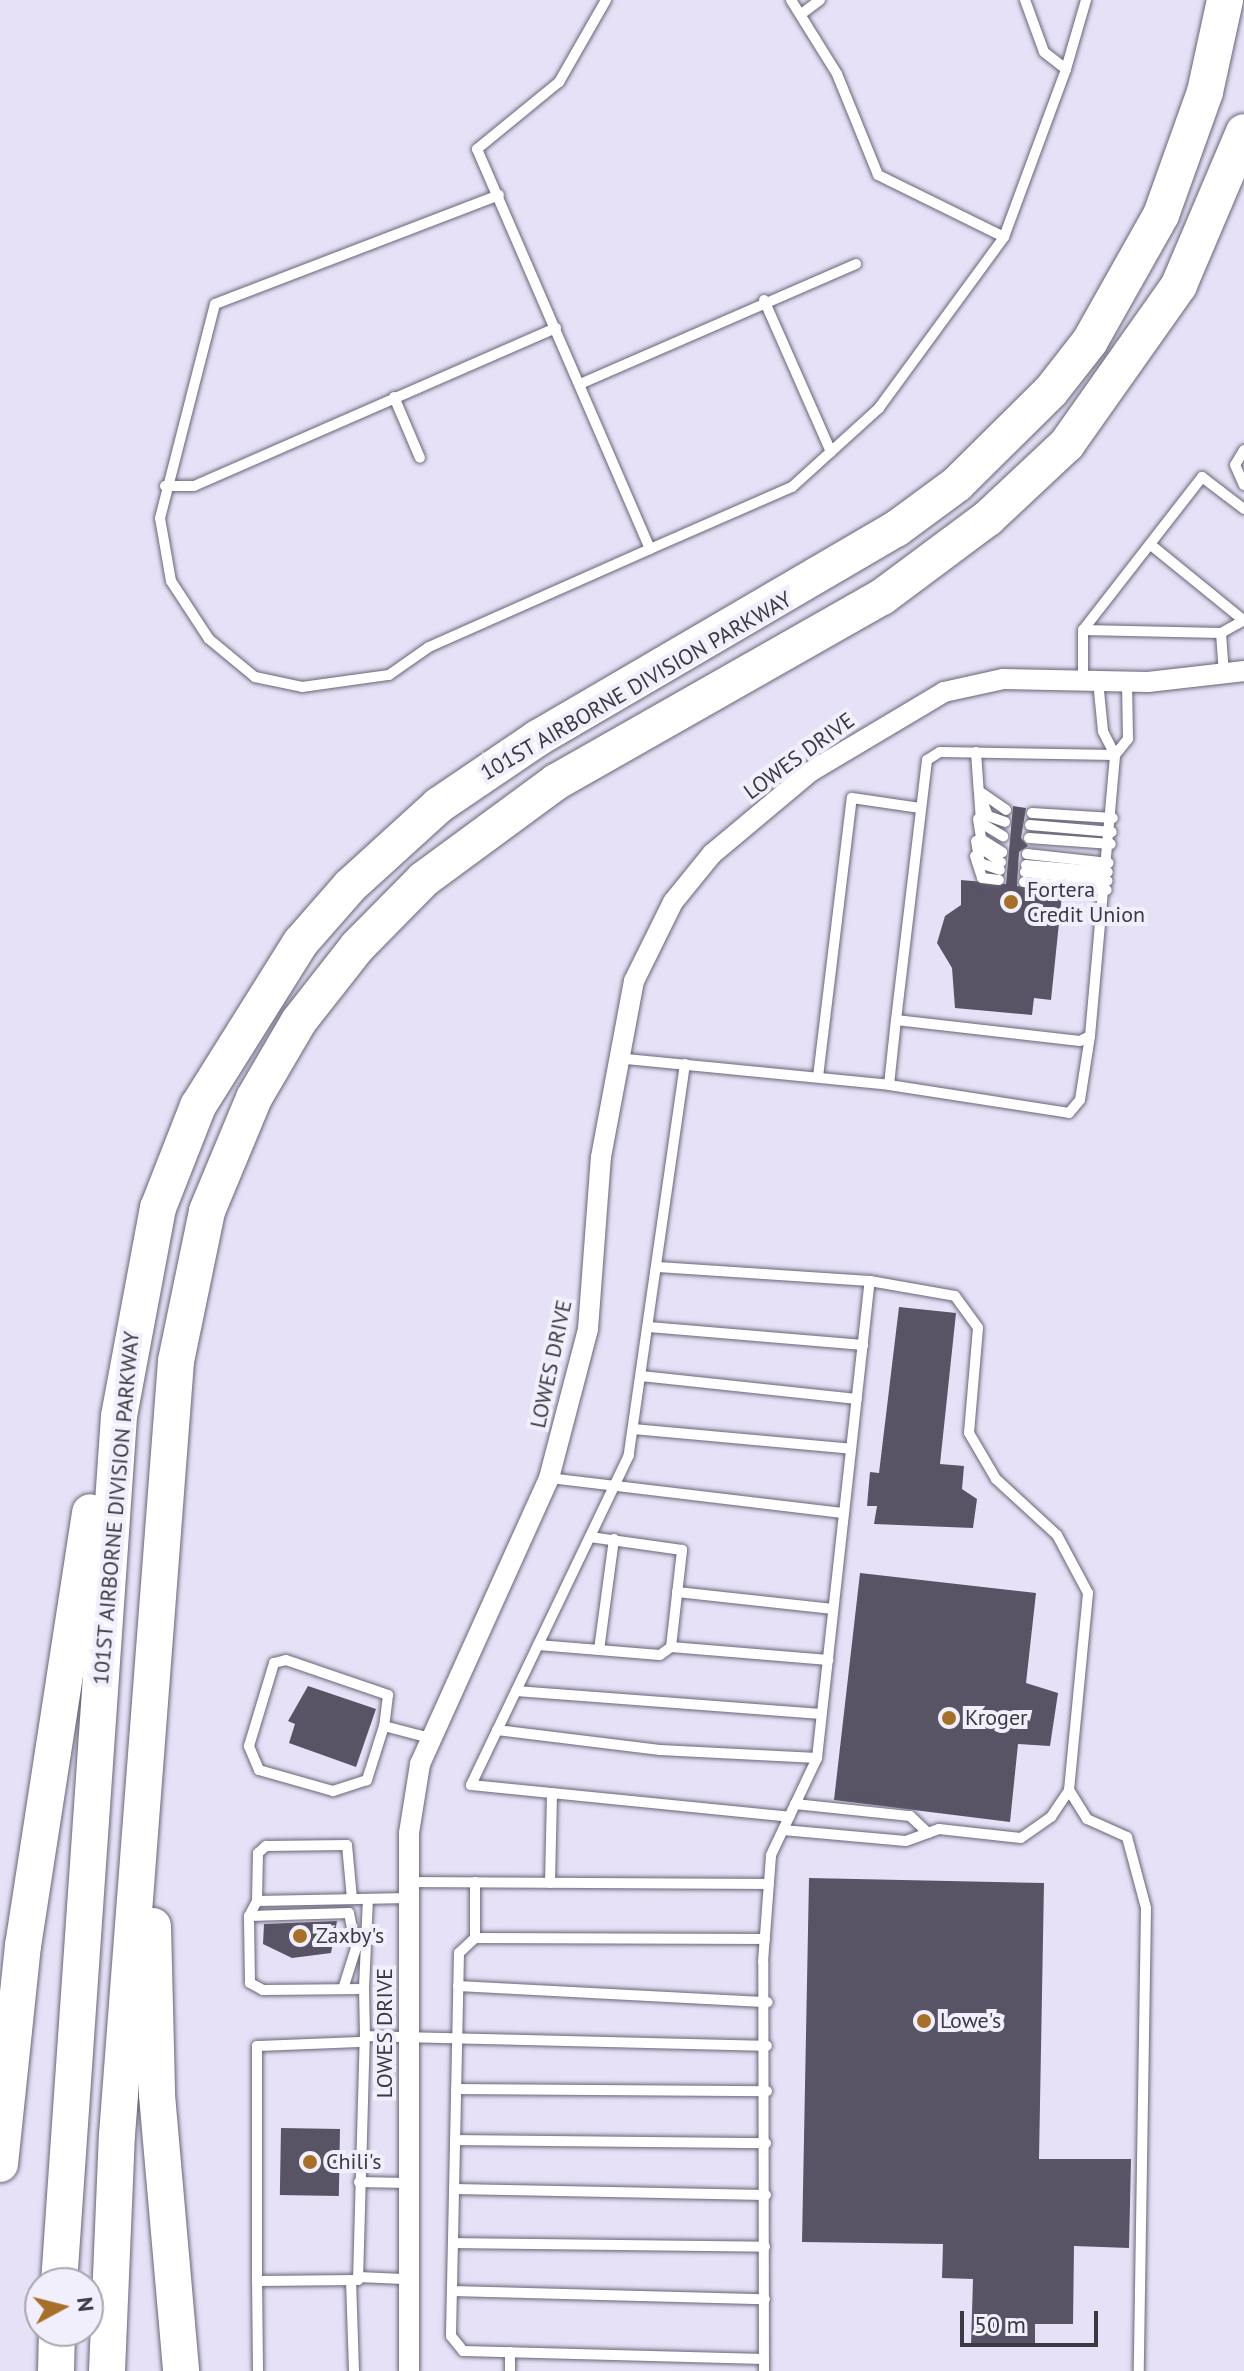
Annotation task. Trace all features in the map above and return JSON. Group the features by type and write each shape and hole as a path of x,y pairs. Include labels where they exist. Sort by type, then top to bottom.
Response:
{"highway":[{"name":"101ST AIRBORNE DIVISION PARKWAY","path":"60,2267 109,1546 131,1327 158,1208 198,1106 260,997 350,886 439,805 511,755 896,529 957,484 1051,391 1115,300 1161,215 1205,92 1225,0"},
{"name":"101ST AIRBORNE DIVISION PARKWAY","path":"107,2371 162,1528 176,1361 207,1211 254,1098 299,1021 357,947 492,825 882,597 1023,487 1067,444 1143,345 1207,228 1244,132"},
{"path":"0,2164 23,1946 98,1461 131,1327"},
{"path":"162,1528 154,2026 181,2371"},
{"path":"177,2313 190,2371"},
{"path":"56,2371 57,2347"}],"street":[{"name":"LOWES DRIVE","path":"409,2371 404,2279 410,2036 409,1833 430,1738 549,1478 588,1329 614,1058 634,981 673,902 712,854 810,772 944,692 1003,679 1127,681 1234,674"}],"lane":[{"path":"606,0 559,82 477,149 650,549"},
{"path":"791,0 804,12 878,175 1004,237"},
{"path":"804,12 820,0"},
{"path":"1025,0 1044,52 1066,69"},
{"path":"499,195 215,304 165,486 160,518 171,581 209,639 255,677 302,687 389,675 429,647 792,487 879,408 1004,237 1066,69 1086,0"},
{"path":"580,384 764,300 856,264"},
{"path":"764,300 831,452"},
{"path":"165,486 194,486 556,328"},
{"path":"394,397 420,458"},
{"path":"1244,450 1235,465 1244,485"},
{"path":"614,1058 889,1085 1069,1113 1080,1100 1090,1036 1111,844 1115,755 1103,731 1083,630 1202,477 1244,509"},
{"path":"1083,630 1221,633 1243,619 1151,545"},
{"path":"1221,633 1234,674"},
{"path":"1115,755 1128,739 1127,681"},
{"path":"889,1085 927,760 976,752 1115,755"},
{"path":"976,752 979,791 976,836 975,856 1000,866 976,836"},
{"path":"979,791 1006,810"},
{"path":"979,791 988,816 1005,822"},
{"path":"818,1077 852,798 920,808"},
{"path":"978,810 988,832 1003,836"},
{"path":"1032,813 1113,818"},
{"path":"1030,825 1112,832"},
{"path":"1029,838 1111,844"},
{"path":"1108,876 1025,868 1108,876"},
{"path":"896,1020 1080,1041 1090,1036"},
{"path":"685,1064 633,1429 617,1480 471,1785 789,1817"},
{"path":"658,1267 870,1281 955,1296 978,1328 969,1433 996,1479 1057,1535 1088,1593 1069,1790 1051,1817 1021,1838 933,1831 906,1841 783,1830"},
{"path":"765,1939 475,1938 459,1953 451,2336 463,2351 764,2365 768,2002 765,1939 769,1884 783,1830 817,1758 870,1281"},
{"path":"649,1327 863,1345"},
{"path":"641,1376 857,1399"},
{"path":"633,1429 851,1449"},
{"path":"549,1478 617,1480 844,1513"},
{"path":"590,1537 677,1546 677,1592 671,1647"},
{"path":"599,1650 614,1539"},
{"path":"677,1592 833,1609"},
{"path":"538,1645 660,1655 671,1647 828,1660"},
{"path":"286,1660 388,1695 384,1726 367,1780 333,1791 259,1770 249,1746 274,1663 286,1660"},
{"path":"516,1691 821,1714"},
{"path":"384,1726 430,1738"},
{"path":"497,1730 660,1750 817,1758"},
{"path":"1069,1790 1087,1819 1127,1837 1146,1908 1139,2371"},
{"path":"550,1883 552,1793"},
{"path":"795,1804 910,1816 933,1831"},
{"path":"352,1899 347,1845 266,1846 258,1853 257,1901 249,1916 250,1983 263,1990 364,1989"},
{"path":"475,1882 475,1938"},
{"path":"257,1901 368,1899 409,1890 475,1882 769,1884"},
{"path":"354,2371 368,1899"},
{"path":"249,1916 349,1913 356,1948 343,1989"},
{"path":"458,1986 768,2002"},
{"path":"258,2371 257,2046 410,2036 767,2046"},
{"path":"456,2089 767,2091"},
{"path":"455,2140 766,2143"},
{"path":"359,2182 407,2183"},
{"path":"454,2189 766,2195"},
{"path":"453,2243 765,2247"},
{"path":"257,2281 404,2279"},
{"path":"452,2291 765,2299"},
{"path":"510,2352 510,2371"}],"building":[{"name":"Fortera Credit Union","path":"1013,806 1026,808 1021,838 1028,846 1019,852 1017,886 1062,894 1051,1000 1034,998 1032,1015 955,1008 952,968 937,943 945,916 961,905 961,880 1006,884"},
{"path":"899,1307 956,1313 940,1464 964,1466 962,1489 977,1499 973,1528 874,1524 877,1506 867,1506 870,1472 879,1473"},
{"name":"Kroger","path":"860,1573 1036,1593 1026,1683 1058,1693 1050,1746 1018,1744 1010,1822 834,1800"},
{"path":"308,1686 376,1709 356,1767 289,1743 295,1724 288,1721"},
{"name":"Lowe's","path":"809,1878 1044,1883 1039,2159 1131,2159 1129,2248 1074,2246 1073,2324 1035,2324 1035,2347 971,2346 973,2279 942,2278 943,2244 802,2242"},
{"name":"Zaxby's","path":"337,1921 331,1953 292,1958 263,1944 264,1924"},
{"name":"Chili's","path":"281,2128 340,2129 339,2196 280,2195"}],"place":[{"name":"Fortera Credit Union","path":"1011,902"},
{"name":"Kroger","path":"949,1718"},
{"name":"Zaxby's","path":"300,1936"},
{"name":"Lowe's","path":"924,2021"},
{"name":"Chili's","path":"310,2162"}]}
